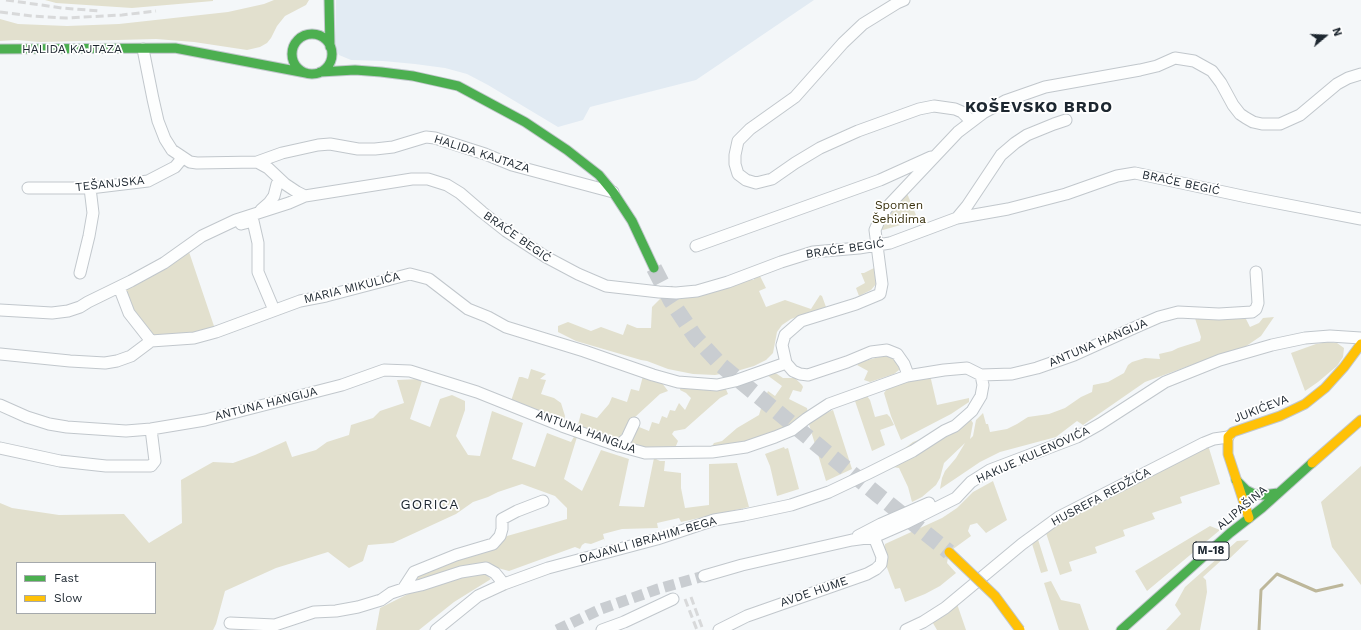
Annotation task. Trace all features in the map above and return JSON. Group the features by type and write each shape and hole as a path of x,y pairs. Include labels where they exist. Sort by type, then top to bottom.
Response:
{"main road":[{"path":"320,72 329,65 331,50 329,37 329,0"},
{"path":"330,14 322,26 314,34 302,37 286,56 293,59 296,67 306,73 312,74 320,72 355,70 413,76 458,86 499,107 525,122 567,150 599,175 613,192 632,221 654,268"},
{"path":"314,34 326,40 331,50 344,65 355,70"},
{"name":"HALIDA KAJTAZA","path":"0,50 175,48 306,73"},
{"name":"HALIDA KAJTAZA","path":"258,64 286,56"},
{"name":"JUKIĆEVA","path":"1249,518 1227,448 1228,437 1233,432 1280,416 1305,404 1325,388 1344,367 1361,344"},
{"name":"ALIPAŠINA","path":"1122,630 1230,533 1361,420"},
{"path":"1236,480 1246,490 1254,494 1263,495 1278,493"},
{"path":"949,552 995,596 1020,630"}],"street":[{"path":"904,0 863,24 843,43 795,97 750,129 738,141 735,155 735,164 738,174 746,180 756,183 772,179 795,162 820,148 858,131 919,109 934,106 955,109 962,112 971,121"},
{"name":"HALIDA KAJTAZA","path":"143,49 158,121 172,150 190,162 257,162 282,153 318,145 330,144 358,149 394,147 426,136 485,154 512,165 613,192"},
{"path":"907,376 904,364 897,354 887,350 871,352 808,375 800,374 793,371 786,363 782,345 785,335 801,321 856,304 880,294 882,284 875,230 881,216 890,204 958,132 983,113 1005,101 1045,88 1140,70 1157,66 1175,58 1194,61 1212,71 1221,83 1233,106 1246,118 1253,122 1262,124 1280,124 1300,115 1337,84 1348,78 1361,74"},
{"path":"957,218 998,159 1015,142 1027,134 1066,120"},
{"path":"696,246 880,180 937,155"},
{"name":"TEŠANJSKA","path":"28,188 90,188 148,181 175,167 180,161 180,156"},
{"path":"257,162 272,172 285,184 305,196"},
{"path":"272,172 277,184 289,203"},
{"name":"BRAĆE BEGIĆ","path":"305,196 412,179 428,179 439,182 460,193 488,217 525,244 546,258 578,274 606,286 676,293 697,291 734,280 781,262 813,252 847,250 890,243 957,218 1008,209 1066,194 1117,176 1135,173 1361,219"},
{"path":"258,213 274,196 277,184"},
{"path":"80,273 93,213 90,188"},
{"path":"0,310 52,313 80,308 88,302 119,288 164,262 202,236 236,220 289,203 305,196"},
{"path":"202,236 253,221 258,243 258,272 274,310"},
{"name":"ANTUNA HANGIJA","path":"0,405 27,417 49,424 67,427 126,431 151,429 205,420 342,385 384,370 410,371 440,379 477,392 562,426 618,446 645,453 712,452 746,447 792,430 829,404 907,376 967,368 981,375 1012,374 1037,368 1074,355 1154,320 1178,312 1219,314 1252,312 1256,309 1258,304 1256,272"},
{"name":"MARIA MIKULIĆA","path":"151,341 194,338 216,332 300,301 326,296 410,274 429,279 468,309 488,317 506,327 584,351 653,376 678,382 718,386 736,382 755,373 786,363"},
{"path":"0,354 105,363 131,356 151,341 129,312 119,288"},
{"name":"HAKIJE KULENOVIĆA","path":"704,576 742,565 852,540 874,537 956,498 971,482 990,470 1076,437 1100,424 1165,382 1220,360 1272,345 1305,338 1330,336 1361,338"},
{"name":"DAJANLI IBRAHIM-BEGA","path":"436,630 478,596 504,584 548,568 657,539 714,520 791,506 829,492 906,454 955,426 972,411 981,396 983,385 981,375"},
{"path":"618,446 627,438 634,423"},
{"path":"0,448 60,461 106,466 152,466 155,461 151,429"},
{"name":"HUSREFA REDŽIĆA","path":"906,630 923,622 945,608 1022,544 1059,517 1204,443 1214,439 1228,437"},
{"path":"852,540 881,524 936,501 971,482"},
{"path":"403,589 414,572 456,555 493,544 500,536 502,519 517,511 543,501"},
{"name":"AVDE HUME","path":"719,630 747,616 867,574 876,569 881,564 882,557 874,537"},
{"path":"230,623 275,625 314,612 336,611 358,607 381,600 391,593 403,589 421,585 461,572 486,568 495,573 504,584"},
{"path":"602,630 624,622 672,599"}],"shaded area":[{"path":"336,0 814,0 696,80 590,107 583,120 558,127 467,74 445,68 415,64 351,60 339,55 335,47"}],"green space":[{"path":"45,0 213,1 132,8 56,3"},
{"path":"274,0 309,0 306,5 285,16 267,43 260,47 247,50 194,42 156,39 40,42 17,40 0,41 0,19 18,24 67,26 119,24 228,12 264,4"},
{"name":"Spomen Šehidima","path":"904,186 918,220 883,230 877,229"},
{"path":"187,246 216,332 151,341 119,284"},
{"path":"874,268 876,284 871,290 859,296 856,288 865,283 861,273"},
{"path":"759,274 766,288 759,291 766,307 785,300 811,309 820,295 822,296 826,307 791,319 782,325 777,332 773,353 766,360 754,366 737,371 715,375 693,374 668,369 647,361 576,341 558,332 558,326 568,322 591,331 601,327 623,335 627,324 637,328 651,328 652,307 660,299 745,279 754,280 753,277"},
{"path":"1192,309 1243,313 1250,327 1259,323 1263,318 1274,317 1261,336 1242,349 1205,360 1145,382 1083,425 1077,421 1056,437 1000,452 980,462 940,489 945,471 956,458 965,443 944,463 940,478 936,485 922,497 912,502 908,487 899,468 893,467 896,455 913,442 971,420 973,423 970,439 973,436 976,420 983,413 990,432 1007,429 1028,417 1049,414 1065,408 1081,397 1092,392 1093,385 1108,382 1124,373 1128,365 1132,362 1145,358 1160,359 1159,354 1200,341 1201,337"},
{"path":"1328,342 1337,343 1344,348 1343,357 1337,366 1305,391 1291,353 1316,344"},
{"path":"886,355 892,356 899,365 899,370 894,374 870,382 864,380 868,371 857,365 861,362"},
{"path":"531,369 546,374 540,379 546,380 541,394 554,398 561,403 565,416 563,425 510,404 519,377 528,379"},
{"path":"774,372 783,378 795,378 802,385 803,387 801,392 793,390 789,399 807,408 808,413 789,426 757,439 735,444 712,446 714,443 722,441 737,428 759,415 768,391 775,396 782,386 767,375"},
{"path":"930,375 937,405 969,398 969,402 951,414 901,440 891,416 884,393 889,386"},
{"path":"643,376 662,383 668,391 660,394 634,418 616,445 577,429 581,413 597,418 609,404 612,397 627,402 631,389 639,391"},
{"path":"420,379 422,381 410,419 430,427 440,399 452,395 465,401 465,410 456,436 468,455 480,456 492,411 523,423 512,459 535,467 547,433 571,442 575,435 577,437 564,479 582,491 601,450 629,459 619,506 644,507 654,458 660,461 665,461 664,471 681,473 681,488 685,508 709,505 709,464 737,463 749,507 681,522 679,518 657,523 658,528 622,529 603,534 605,542 604,539 591,544 585,543 580,549 575,547 509,571 479,563 417,580 415,575 487,549 507,536 567,519 567,508 555,496 522,484 473,502 456,514 393,543 368,545 363,561 349,568 328,552 276,568 225,591 213,630 0,630 0,503 12,508 59,515 124,514 149,543 182,523 181,480 213,462 233,463 286,441 292,457 316,450 327,442 349,435 351,425 373,418 380,411 404,403 397,380"},
{"path":"681,383 725,387 728,394 720,398 685,429 674,431 672,434 678,441 673,453 626,448 634,425 649,431 652,422 659,424 662,416 667,418 670,410 675,411 679,403 685,410 691,398 680,390"},
{"path":"867,396 870,400 875,417 887,414 894,425 880,430 885,445 872,451 855,401"},
{"path":"833,410 852,469 826,481 808,421"},
{"path":"1199,444 1208,445 1220,484 1180,497 1182,503 1152,513 1155,519 1123,530 1125,536 1095,547 1097,553 1069,562 1072,571 1060,575 1044,527 1044,520"},
{"path":"784,447 785,449 788,448 799,489 777,496 770,466 765,454"},
{"path":"1361,466 1361,585 1332,547 1321,502"},
{"path":"993,481 1007,520 986,533 977,523 970,525 968,531 971,536 949,552 947,563 956,573 940,586 905,602 900,588 895,589 883,557 885,544 942,518 957,508 973,492"},
{"path":"1210,526 1220,530 1147,591 1135,571"},
{"path":"1035,530 1048,571 1041,573 1029,534"},
{"path":"1249,540 1229,559 1225,557 1203,577 1206,580 1207,592 1200,630 1166,630 1181,614 1175,605 1185,587 1237,541"},
{"path":"485,574 491,579 454,602 419,630 376,630 380,608 408,594 462,576"},
{"path":"1051,581 1061,600 1080,604 1089,630 1059,630 1044,583"},
{"path":"955,598 966,630 937,630 930,618"}],"waterway":[{"path":"1259,630 1261,590 1277,574 1316,591 1342,585"}],"tunnel":[{"path":"654,268 671,301 696,338 722,366 949,552"},
{"path":"557,630 601,609 658,589 704,576"}],"railway":[{"path":"6,0 62,8 100,11"},
{"path":"0,12 66,18 122,15 156,11"},
{"path":"691,597 703,630"},
{"path":"685,599 697,630"}],"traffic: fast":[{"path":"329,0 330,47"},
{"path":"308,34 316,34 323,37 329,43 332,54 329,65 323,71 316,74 308,74 301,71 295,65 292,58 292,50 295,43 301,37 308,34"},
{"path":"0,49 175,48 306,73"},
{"path":"320,72 355,70 381,72 413,76 458,86 525,122 567,150 599,175 613,192 632,221 654,268"},
{"path":"1121,630 1230,533 1262,508 1312,463"},
{"path":"1236,480 1246,490 1254,494 1263,495 1278,493"}],"traffic: slow":[{"path":"1249,518 1228,454 1228,437 1233,432 1280,416 1305,404 1325,388 1344,367 1361,344"},
{"path":"1312,463 1361,420"},
{"path":"949,552 995,596 1020,630"}],"district":[{"name":"KOŠEVSKO BRDO","path":"1039,107"},
{"name":"GORICA","path":"430,505"}]}
